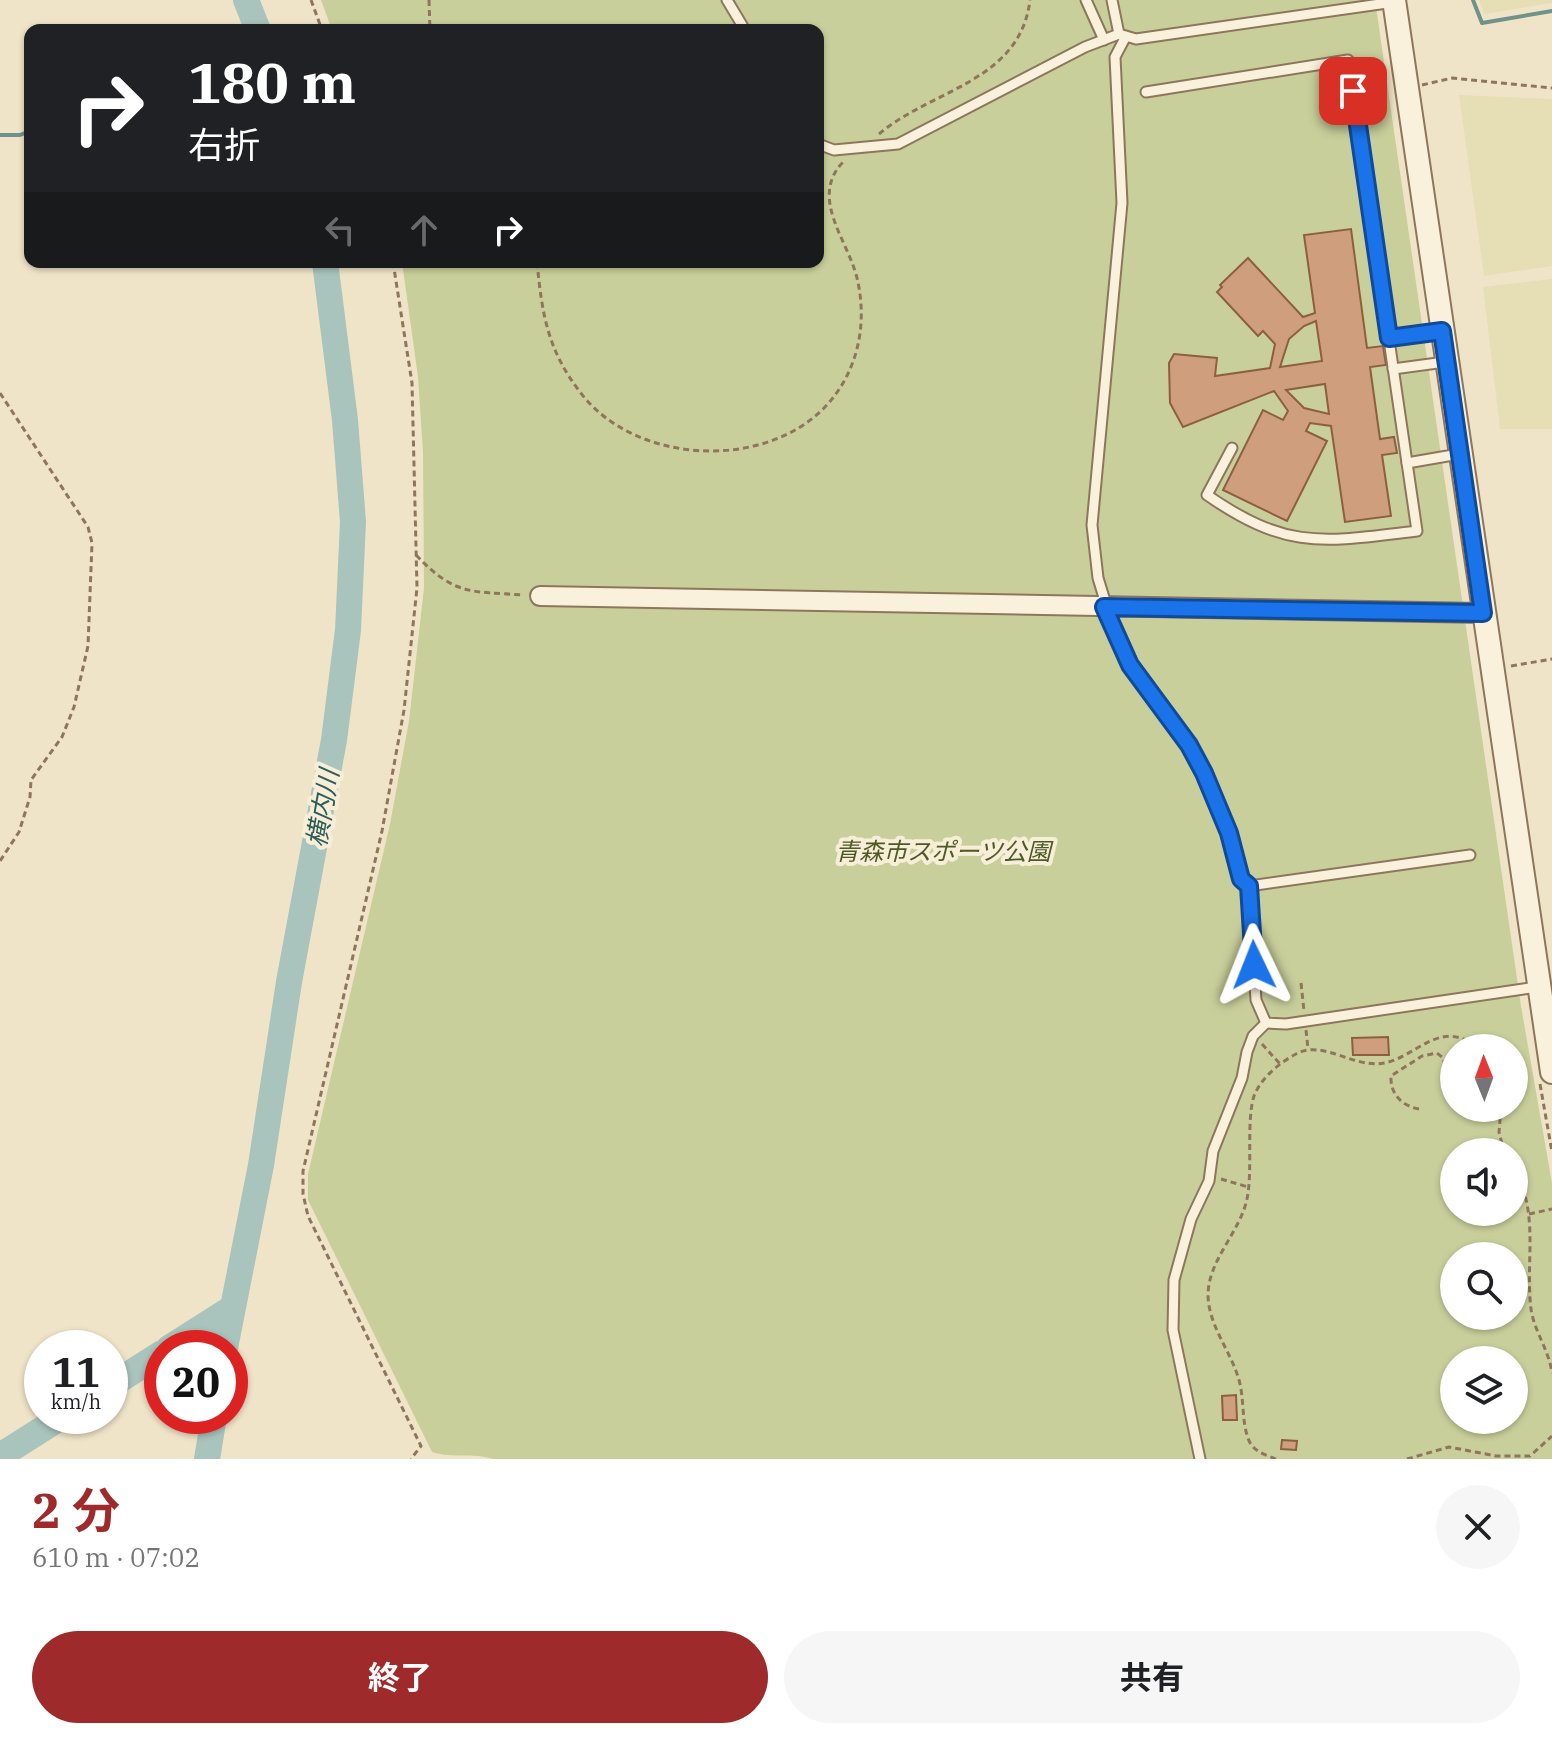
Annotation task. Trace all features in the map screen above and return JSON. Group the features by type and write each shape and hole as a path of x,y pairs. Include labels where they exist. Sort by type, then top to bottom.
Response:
{"street":[{"path":"1394,1 1537,987 1552,1072"},
{"path":"540,596 1483,613"}],"lane":[{"path":"727,0 741,24"},
{"path":"1086,0 1104,40"},
{"path":"1112,0 1122,36 1115,57 1122,203 1092,525 1104,607 1130,665 1189,745 1229,833 1241,879 1249,886 1256,1000 1266,1023"},
{"path":"824,146 834,150 898,144 1104,40 1394,1"},
{"path":"1146,92 1348,60 1417,531 1339,541 1271,533 1207,495 1232,448"},
{"path":"1389,338 1442,331"},
{"path":"1393,369 1447,361"},
{"path":"1407,463 1460,454"},
{"path":"1249,886 1470,855"},
{"path":"1200,1459 1175,1343 1172,1309 1177,1265 1209,1176 1216,1142 1242,1078 1253,1036 1266,1023 1286,1024 1537,987"}],"path":[{"path":"311,0 320,24"},
{"path":"429,0 430,24"},
{"path":"538,268 542,318 552,343 581,394 622,427 668,446 735,450 779,439 804,426 833,398 857,352 861,327 857,276 833,220 830,202 833,172 890,124 1003,60 1023,30 1030,0"},
{"path":"1407,88 1452,78 1552,88"},
{"path":"394,268 412,383 417,588 404,710 382,831 311,1133 303,1194 308,1216 421,1446 411,1459"},
{"path":"0,393 88,527 92,543 88,646 74,707 62,737 31,780 30,797 19,832 0,861"},
{"path":"416,555 441,581 477,593 540,596"},
{"path":"1491,668 1552,659"},
{"path":"1253,1036 1280,1064"},
{"path":"1431,1040 1431,1054"},
{"path":"1276,1459 1253,1448 1248,1438 1240,1383 1211,1316 1208,1298 1209,1282 1243,1213 1248,1187 1253,1099 1261,1084 1280,1064 1308,1049 1323,1050 1364,1064 1388,1062 1431,1040 1440,1040"},
{"path":"1419,1109 1402,1104 1391,1086 1391,1076 1431,1054 1440,1057"},
{"path":"1388,1062 1396,1073"},
{"path":"1209,1176 1248,1187"},
{"path":"1528,1207 1530,1304 1552,1373"},
{"path":"1529,1214 1552,1209"},
{"path":"1407,1459 1449,1447 1505,1457 1530,1456 1552,1436"}],"shaded area":[{"path":"1479,0 1552,0 1552,3 1484,14"},
{"path":"1459,95 1552,99 1552,266 1484,276"},
{"path":"1552,279 1552,429 1500,429 1483,287"}],"green space":[{"name":"青森市スポーツ公園","path":"321,0 1375,0 1526,1034 1440,1034 1440,1122 1528,1122 1528,1046 1552,1183 1552,1459 493,1459 432,1452 308,1200 308,1174 390,824 409,721 424,588 423,453 418,377 403,268 824,268 824,24 330,24"}],"building":[{"path":"1351,229 1367,348 1383,346 1386,365 1370,367 1380,439 1394,437 1397,453 1382,455 1391,516 1345,522 1331,426 1310,423 1306,431 1327,441 1287,521 1223,490 1263,410 1283,420 1288,411 1274,391 1183,427 1170,403 1169,363 1174,354 1217,358 1215,376 1270,368 1275,344 1263,331 1258,336 1217,292 1222,287 1220,285 1248,258 1303,317 1315,313 1304,235","holes":["1316,321 1322,361 1280,367 1289,339 1304,326","1325,384 1329,414 1304,408 1286,390"]},
{"path":"1388,1037 1389,1055 1353,1055 1352,1038"},
{"path":"1236,1395 1237,1420 1223,1420 1222,1396"},
{"path":"1282,1440 1297,1441 1296,1450 1281,1449"}],"waterway":[{"name":"横内川","path":"246,0 256,24"},
{"path":"1473,0 1482,23 1552,11"},
{"path":"0,135 24,133"},
{"name":"横内川","path":"229,1330 261,1165 289,982 334,740 348,630 353,522 345,420 326,268"},
{"path":"197,1330 232,1308"},
{"path":"128,1375 144,1364"},
{"path":"0,1456 35,1434"},
{"name":"横内川","path":"207,1459 211,1434"}],"route":[{"path":"1254,965 1249,886 1241,879 1219,805 1189,745 1130,665 1104,607 1483,613 1442,331 1389,338 1353,91"}]}
